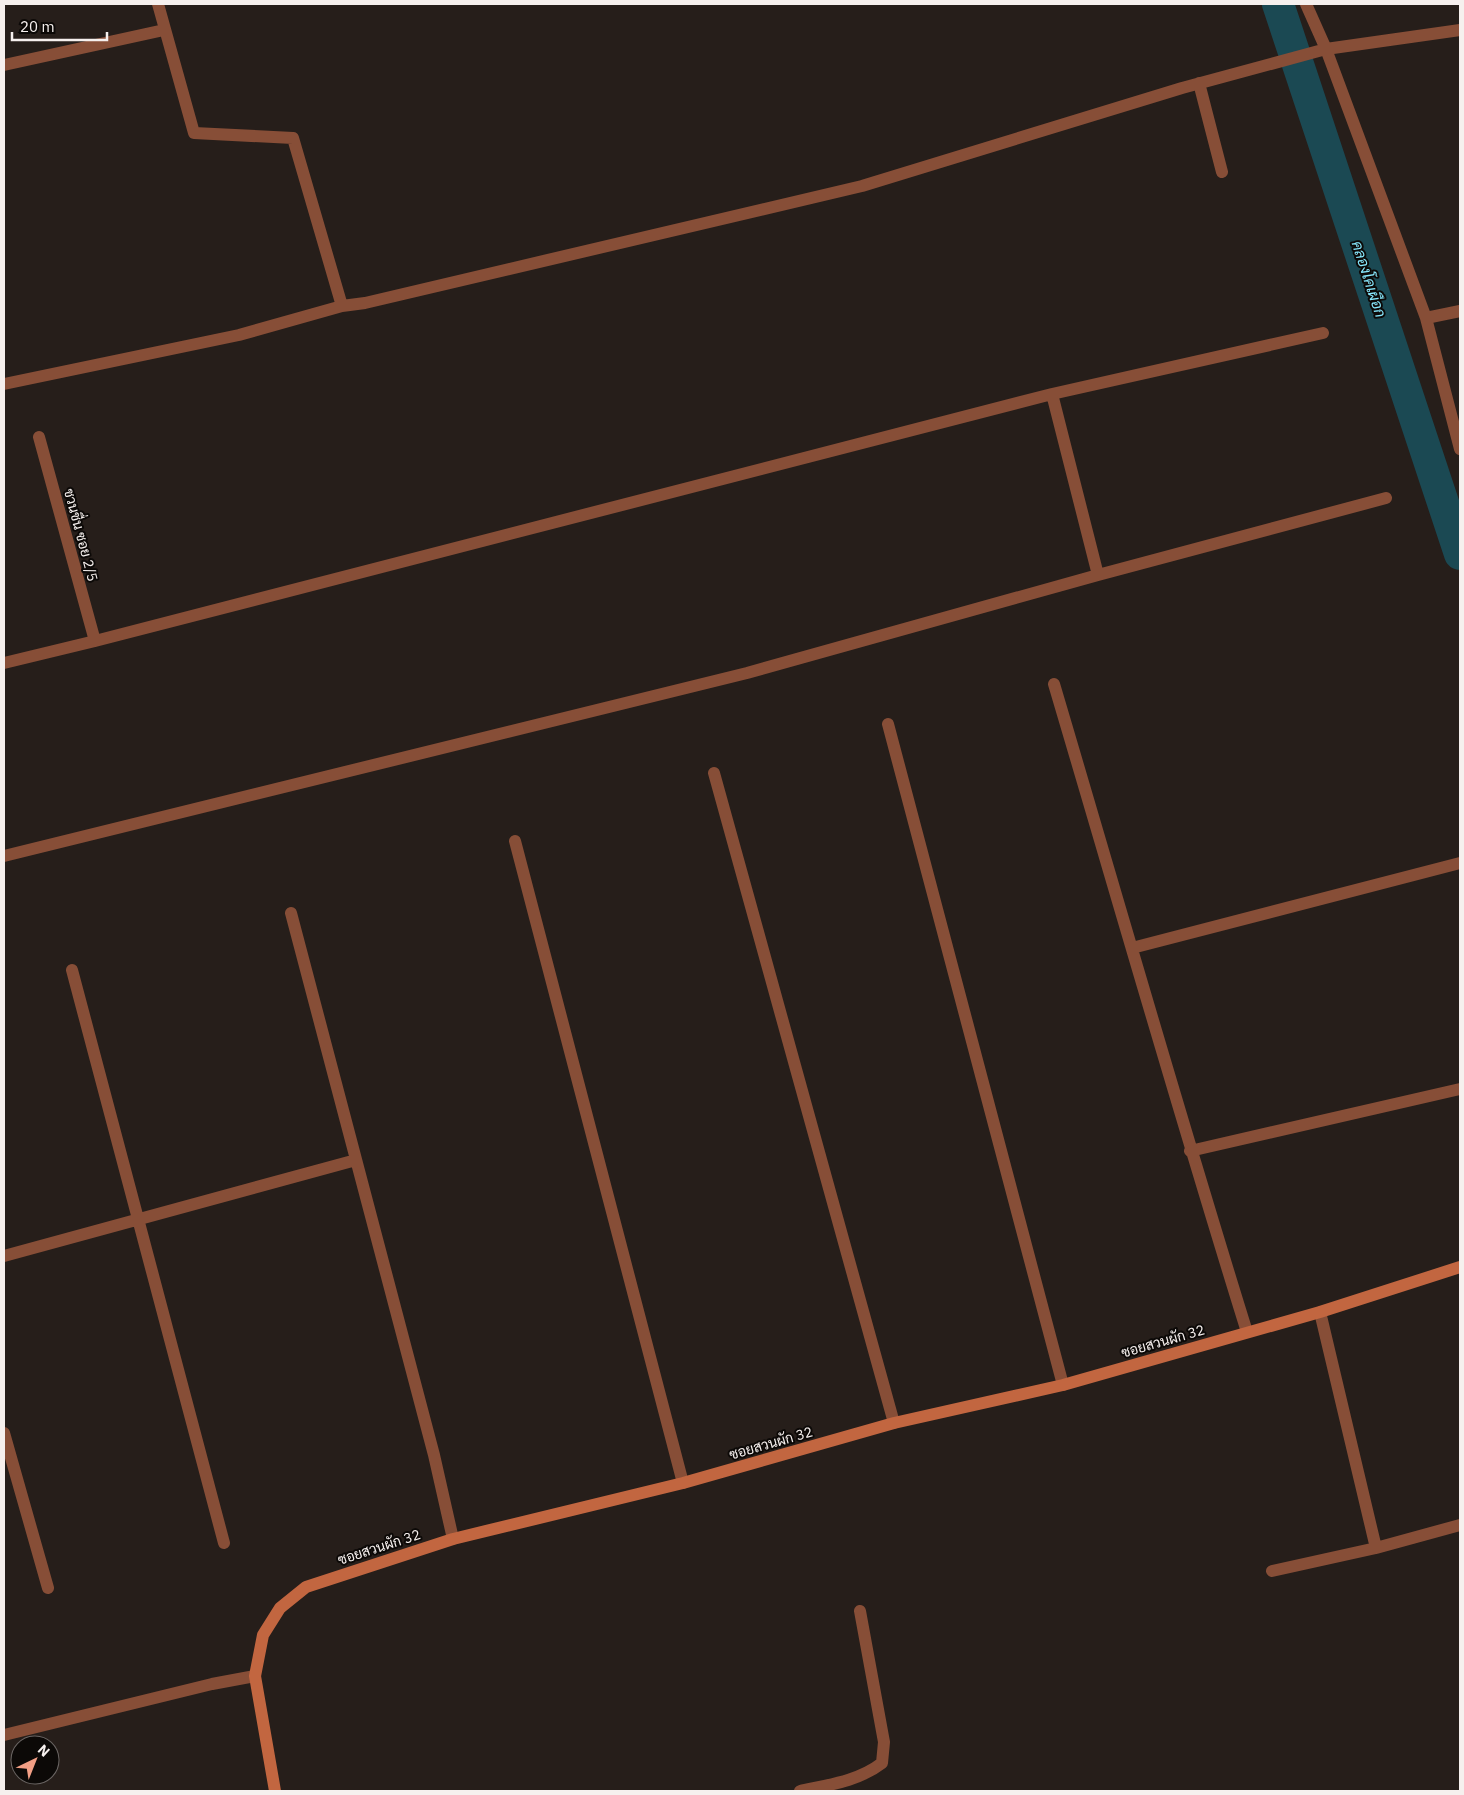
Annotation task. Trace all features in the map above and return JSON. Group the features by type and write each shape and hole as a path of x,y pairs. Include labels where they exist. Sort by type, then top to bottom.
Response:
{"street":[{"path":"158,4 194,133 293,138 342,306"},
{"path":"1306,4 1320,51 1426,318 1460,450"},
{"path":"4,65 164,30"},
{"path":"4,384 239,335 342,306 365,303 862,186 1199,83 1278,61 1320,51 1460,30"},
{"path":"1199,83 1222,172"},
{"path":"1426,318 1460,311"},
{"path":"4,663 1052,394 1323,333"},
{"path":"1052,394 1098,575"},
{"name":"ชวนชื่น ซอย 2/5","path":"39,437 95,641"},
{"path":"4,856 747,672 1386,498"},
{"path":"1054,684 1190,1152 1247,1332"},
{"path":"888,724 1063,1385"},
{"path":"714,772 894,1423"},
{"path":"515,841 683,1483"},
{"path":"1132,948 1460,863"},
{"path":"291,913 434,1455 454,1539"},
{"path":"72,970 224,1543"},
{"path":"1190,1152 1460,1088"},
{"path":"4,1256 356,1160"},
{"name":"ซอยสวนผัก 32","path":"275,1791 255,1676 263,1635 280,1608 306,1587 454,1539 683,1483 894,1423 1063,1385 1320,1312 1460,1267"},
{"path":"1320,1312 1376,1548"},
{"path":"4,1432 48,1588"},
{"path":"1272,1571 1376,1548 1460,1525"},
{"path":"800,1791 870,1772 882,1763 884,1742 860,1611"},
{"path":"4,1735 255,1676"}],"waterway":[{"name":"คลองโคเผือก","path":"1278,4 1460,554"}]}
